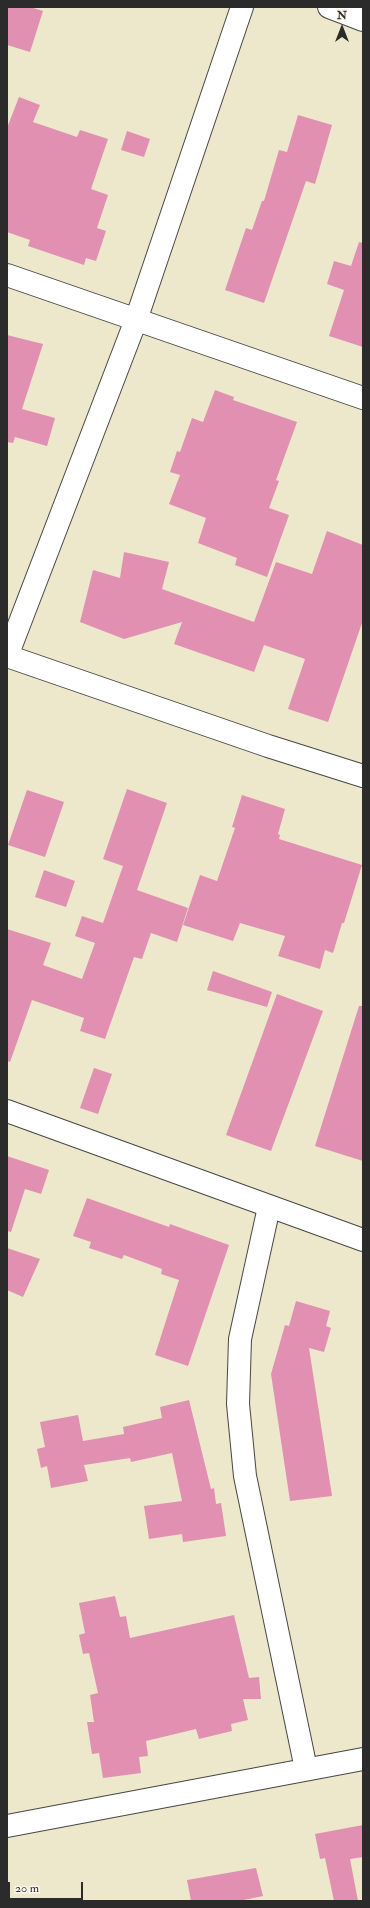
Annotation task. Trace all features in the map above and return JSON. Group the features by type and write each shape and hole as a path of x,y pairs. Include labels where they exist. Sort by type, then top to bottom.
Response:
{"street":[{"path":"242,7 136,320 7,656 268,746 363,776"},
{"path":"328,7 363,20"},
{"path":"7,275 363,398"},
{"path":"7,1111 363,1240"},
{"path":"269,1207 240,1339 238,1404 245,1476 306,1769"},
{"path":"7,1826 363,1759"}],"building":[{"path":"7,7 30,7 43,11 30,52 7,45"},
{"path":"19,97 40,105 33,122 77,137 80,130 108,139 91,189 108,195 97,228 106,231 96,261 86,258 84,265 28,246 30,240 7,232 7,128"},
{"path":"298,115 332,125 315,184 306,181 264,303 225,290 246,228 252,230 262,201 264,201 279,150 287,152"},
{"path":"127,131 150,139 144,157 121,150"},
{"path":"359,242 363,243 363,347 329,336 344,290 327,284 334,261 351,266"},
{"path":"7,335 43,344 22,409 55,418 47,446 15,437 13,443 7,442"},
{"path":"215,390 234,397 233,400 297,422 276,480 279,481 269,508 289,515 267,577 235,565 237,558 198,543 206,518 169,504 180,475 170,472 177,451 180,452 192,418 203,422"},
{"path":"327,531 363,545 363,620 328,722 288,709 305,659 264,645 254,672 174,644 182,622 124,639 80,622 93,570 120,578 124,552 169,562 162,589 254,622 276,562 312,574"},
{"path":"127,789 167,803 137,890 188,908 177,942 151,933 142,959 134,957 105,1039 80,1031 84,1018 32,1000 10,1062 7,1061 7,929 51,943 43,965 82,979 95,943 75,936 82,916 103,923 123,866 103,859"},
{"path":"27,790 64,802 45,857 8,845"},
{"path":"242,795 285,809 278,834 280,835 279,839 362,865 333,953 325,950 320,969 278,956 285,936 240,923 233,941 183,925 200,875 217,881 235,828 232,827"},
{"path":"44,870 75,881 66,907 35,897"},
{"path":"213,971 272,992 267,1007 207,990"},
{"path":"277,994 323,1011 271,1151 226,1135"},
{"path":"359,1006 363,1006 363,1161 315,1146"},
{"path":"94,1068 112,1074 98,1114 80,1108"},
{"path":"7,1156 49,1170 41,1194 25,1189 11,1232 7,1231"},
{"path":"87,1198 169,1227 170,1224 229,1245 188,1366 155,1355 179,1280 161,1274 162,1269 124,1255 122,1259 89,1248 91,1242 73,1236"},
{"path":"7,1248 40,1259 23,1297 7,1290"},
{"path":"296,1301 330,1311 326,1326 331,1328 324,1352 309,1348 332,1496 290,1501 271,1374 285,1325 289,1326"},
{"path":"189,1400 211,1489 214,1488 216,1504 221,1503 226,1536 183,1542 182,1534 149,1539 144,1506 182,1501 172,1453 131,1462 130,1458 84,1465 88,1481 51,1488 47,1466 41,1468 37,1449 45,1447 40,1422 78,1415 83,1441 124,1434 123,1427 162,1418 160,1407"},
{"path":"115,1596 120,1617 126,1616 130,1638 234,1615 249,1678 259,1677 261,1699 243,1699 248,1720 231,1724 232,1731 199,1739 196,1729 146,1741 148,1756 139,1757 141,1773 103,1778 99,1753 92,1754 87,1722 94,1722 90,1695 98,1693 89,1653 83,1654 79,1635 85,1633 79,1603"},
{"path":"363,1825 363,1857 350,1859 358,1901 334,1901 325,1858 320,1859 315,1834"},
{"path":"256,1868 263,1896 239,1901 191,1901 187,1880"}]}
